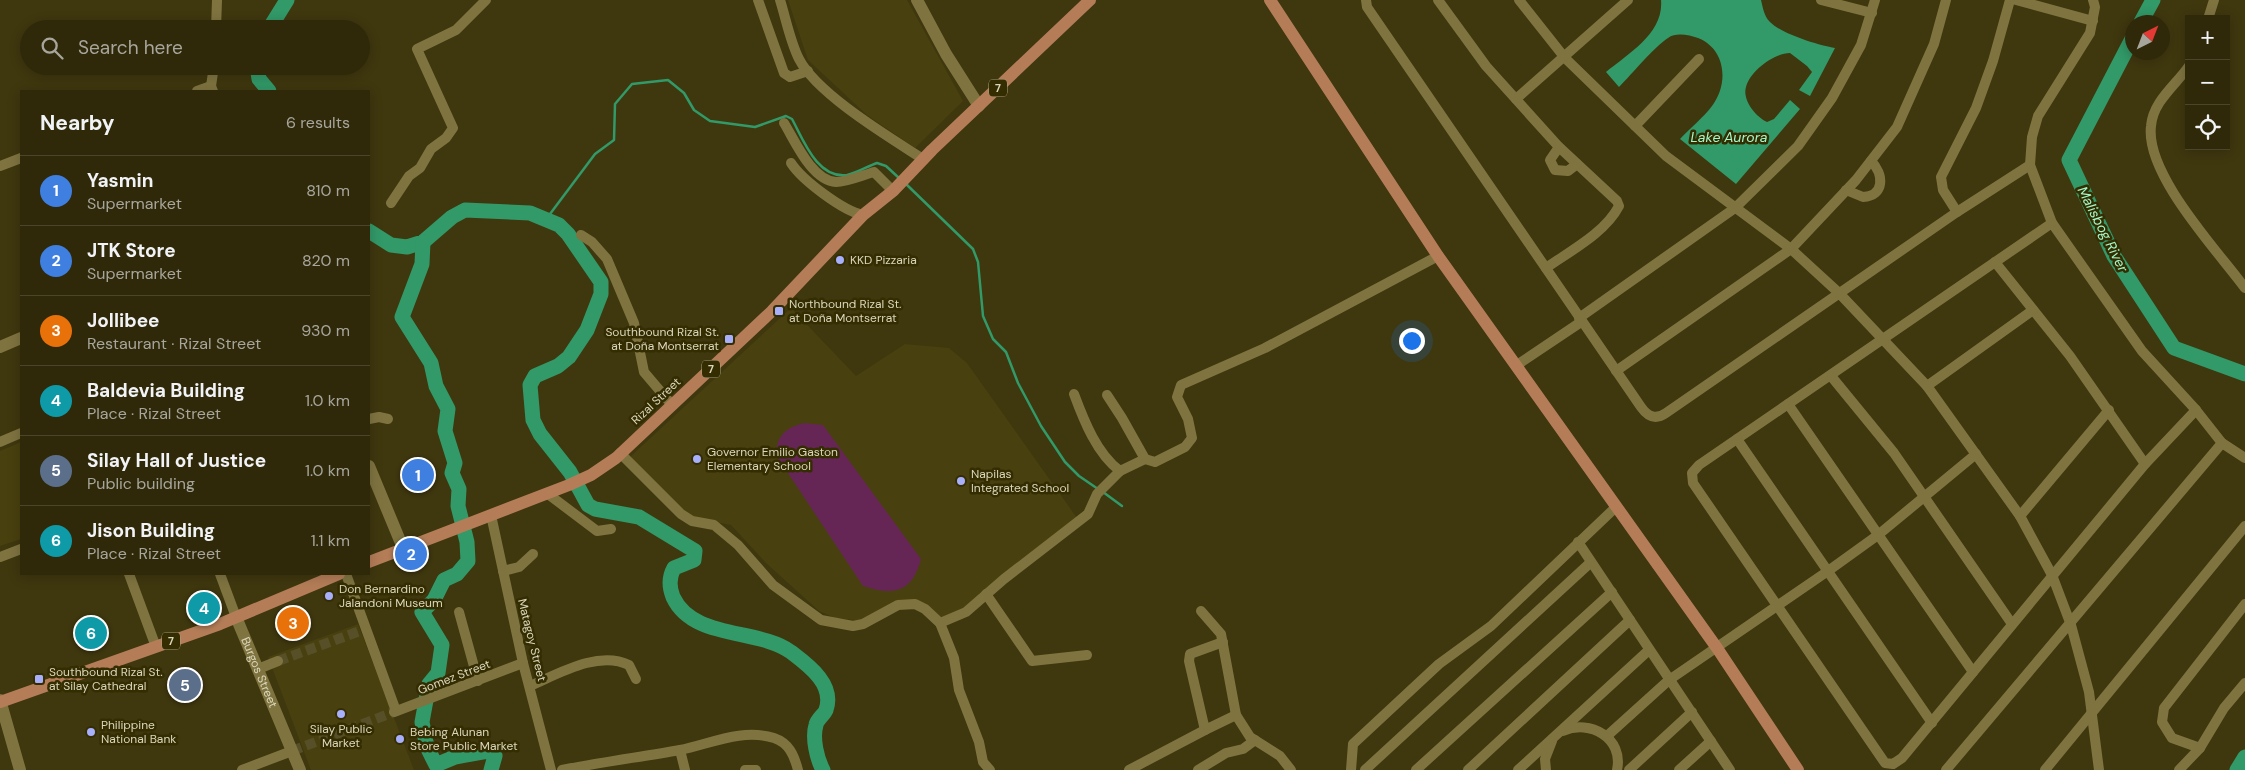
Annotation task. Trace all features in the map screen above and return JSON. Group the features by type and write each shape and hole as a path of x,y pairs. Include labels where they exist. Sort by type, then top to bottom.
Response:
{"main road":[{"name":"7","path":"923,159 1090,0"},
{"path":"1270,0 1438,256 1717,648 1798,770"},
{"name":"Rizal Street","path":"370,562 548,494 591,475 620,453 772,311 863,215 895,190 923,159"},
{"name":"7","path":"0,701 236,617 337,575"}],"street":[{"path":"216,0 216,20"},
{"path":"391,203 409,176 420,168 431,149 453,128 417,49 456,30 486,0"},
{"path":"758,0 784,73 790,77 808,71"},
{"path":"780,0 799,59 815,81 866,122 923,159"},
{"path":"917,0 979,106"},
{"path":"1366,0 1367,7 1580,320 1644,411 1657,418 2030,164"},
{"path":"1438,0 1486,66 1559,147 1614,196 1619,206 1611,218 1595,233 1546,268"},
{"path":"1520,0 1565,58 1666,156 1791,249 1839,293 1927,386 2020,516 2052,575 2071,624 2089,692 2099,770"},
{"path":"1516,99 1565,58 1628,0"},
{"path":"1821,0 1872,13"},
{"path":"1517,365 1735,208 1798,146 1821,114 1860,45 1875,0"},
{"path":"1616,371 1791,249 1846,190 1897,127 1934,44 1946,0"},
{"path":"1957,212 1940,184 1941,177 1976,108 1993,61 2010,0"},
{"path":"2016,0 2093,21"},
{"path":"2093,0 2095,7 2093,21 2085,43 2038,116 2032,137 2030,164 2052,223 2142,351 2196,410 2222,443 2245,458"},
{"path":"2209,15 2214,0"},
{"path":"1635,126 1699,59"},
{"path":"2185,71 2162,97 2150,125 2152,151 2191,218 2245,288"},
{"path":"212,89 213,75"},
{"path":"784,122 809,164 824,179 837,182 874,172 895,190"},
{"path":"1559,147 1550,160 1555,170 1568,171 1577,164"},
{"path":"0,166 20,158"},
{"path":"1846,190 1863,197 1873,195 1878,190 1881,177 1871,161"},
{"path":"791,163 798,174 815,187 853,213 863,215"},
{"path":"2052,223 1883,338 1831,376 1698,465 1691,476 1693,483 1776,607 1885,763 1893,764 1898,762 2145,464 2196,410"},
{"path":"581,235 592,242 607,259 634,323 644,372 672,405"},
{"path":"940,623 966,612 986,594 1088,514 1097,494 1120,471 1145,459 1155,462 1185,447 1192,438 1188,420 1177,397 1181,384 1265,348 1438,256"},
{"path":"1995,262 2109,410 2145,464"},
{"path":"1927,386 2033,310"},
{"path":"0,347 20,338"},
{"path":"1831,376 1894,453 2012,624"},
{"path":"1074,394 1084,421 1103,453 1109,462 1120,471"},
{"path":"1107,395 1145,459"},
{"path":"1788,404 1973,672"},
{"path":"2020,516 2109,410"},
{"path":"370,419 379,417 388,419"},
{"path":"0,442 20,433"},
{"path":"1737,439 1932,723"},
{"path":"1946,770 2222,443"},
{"path":"620,453 681,514 692,520 714,525 738,545 773,585 821,620 853,626 863,624 898,605 915,604 940,623 954,658 959,690 979,742 983,762 990,770"},
{"path":"1606,736 1669,680 1878,535 1976,454"},
{"path":"370,468 403,548"},
{"path":"548,494 597,531 612,529"},
{"path":"1351,770 1353,744 1438,664 1491,626 1616,507"},
{"name":"Matagoy Street","path":"491,515 523,663 551,770"},
{"path":"2045,770 2245,526"},
{"path":"1578,542 1590,563 1612,592 1730,770"},
{"path":"0,557 20,549"},
{"path":"503,571 519,567 533,554"},
{"path":"1364,770 1590,563"},
{"path":"129,575 156,646"},
{"name":"Burgos Street","path":"220,575 300,770"},
{"name":"Gomez Street","path":"346,575 363,630 395,712 523,663"},
{"path":"1416,770 1612,592"},
{"path":"986,594 1032,660 1087,656"},
{"path":"2200,748 2172,738 2162,722 2164,708 2245,604"},
{"path":"1201,611 1217,626 1224,642 1236,715 1245,731 1254,740 1280,756 1290,765 1291,770"},
{"path":"459,612 478,681"},
{"path":"1468,770 1630,620"},
{"path":"1205,730 1188,657 1196,651 1224,642"},
{"path":"1518,770 1649,650"},
{"path":"258,669 278,661"},
{"path":"530,686 579,666 601,661 615,661 629,665 636,679"},
{"path":"2179,770 2200,748 2224,708 2245,684"},
{"path":"0,701 20,770"},
{"path":"1629,770 1692,712"},
{"path":"1129,770 1236,715"},
{"path":"1546,770 1547,753 1555,736 1575,727 1586,726 1606,736 1613,745 1617,756 1617,770"},
{"path":"562,770 616,758 680,750 728,737 751,735 772,737 788,746 793,754 798,770"},
{"path":"1198,770 1226,752 1243,748 1254,740"},
{"path":"1679,770 1711,741"},
{"path":"680,750 685,770"},
{"path":"242,770 292,751"},
{"path":"745,770 756,770"}],"shaded area":[{"path":"788,0 907,0 963,101 915,148 867,115 808,60"},
{"path":"791,308 856,376 905,344 949,348 967,363 1077,518 961,610 945,617 937,617 919,602 865,621 835,618 819,611 766,563 731,525 686,516 632,463 631,456"},
{"path":"804,423 823,425 921,559 917,570 907,585 892,591 883,591 863,586 778,458 777,445 782,434 792,427"},
{"path":"20,442 20,539 0,546 0,451"},
{"name":"Silay Public Market","path":"358,624 414,770 311,770 268,657"}],"water":[{"name":"Lake Aurora","path":"1661,0 1761,0 1766,17 1783,31 1835,48 1810,96 1799,90 1812,72 1790,53 1770,60 1752,75 1746,87 1746,97 1751,108 1763,120 1767,122 1774,119 1790,100 1800,109 1736,184 1680,139 1705,115 1721,88 1722,68 1714,50 1707,43 1687,35 1671,36 1662,42 1619,87 1606,72 1634,50 1651,32 1657,22"}],"waterway":[{"path":"275,20 287,0"},
{"name":"Malisbog River","path":"2145,15 2153,0"},
{"name":"Malisbog River","path":"2125,52 2069,160 2114,256 2174,348 2245,374"},
{"path":"258,75 259,79 268,90"},
{"path":"547,218 595,154 614,140 615,104 632,84 668,80 684,93 694,110 710,121 755,127 786,116 792,119 812,156 827,171 836,175 847,175 877,163 886,166 899,178"},
{"path":"905,183 973,249 978,262 983,316 993,339 1006,352 1018,383 1041,426 1065,462 1079,476 1098,489"},
{"path":"370,232 391,245 407,247 423,242 452,217 465,210 530,213 559,225 568,234 601,282 601,294 587,330 569,357 558,366 535,376 530,385 533,420 540,434 570,472 588,505 595,509 639,517 695,551 694,560 674,568 671,575 670,586 673,597 682,611 710,627 761,639 777,645 798,657 818,676 827,692 828,701 826,710 818,721 815,730 816,748 823,770"},
{"path":"423,242 422,264 402,317 431,363 436,386 448,409 445,431 455,463 452,473 459,489 458,506 467,542 468,561 457,574 444,580 434,600 422,612 442,645 438,673 429,684 422,722 427,747 436,765 455,757 488,751 495,756 491,770"},
{"path":"1103,492 1122,506"},
{"name":"Malisbog River","path":"2237,770 2245,757"}],"tunnel":[{"path":"278,661 360,631"},
{"path":"292,751 394,712"}],"place":[{"name":"KKD Pizzaria","path":"840,260"},
{"name":"Northbound Rizal St. at Doña Montserrat","path":"779,311"},
{"name":"Southbound Rizal St. at Doña Montserrat","path":"729,339"},
{"name":"Governor Emilio Gaston Elementary School","path":"697,459"},
{"name":"Yasmin","path":"418,475"},
{"name":"Napilas Integrated School","path":"961,481"},
{"name":"JTK Store","path":"411,554"},
{"name":"Don Bernardino Jalandoni Museum","path":"329,596"},
{"name":"Baldevia Building","path":"204,608"},
{"name":"Jollibee","path":"293,623"},
{"name":"Jison Building","path":"91,633"},
{"name":"Southbound Rizal St. at Silay Cathedral","path":"39,679"},
{"name":"Silay Hall of Justice","path":"185,685"},
{"name":"Silay Public Market","path":"341,714"},
{"name":"Philippine National Bank","path":"91,732"},
{"name":"Bebing Alunan Store Public Market","path":"400,739"}]}
